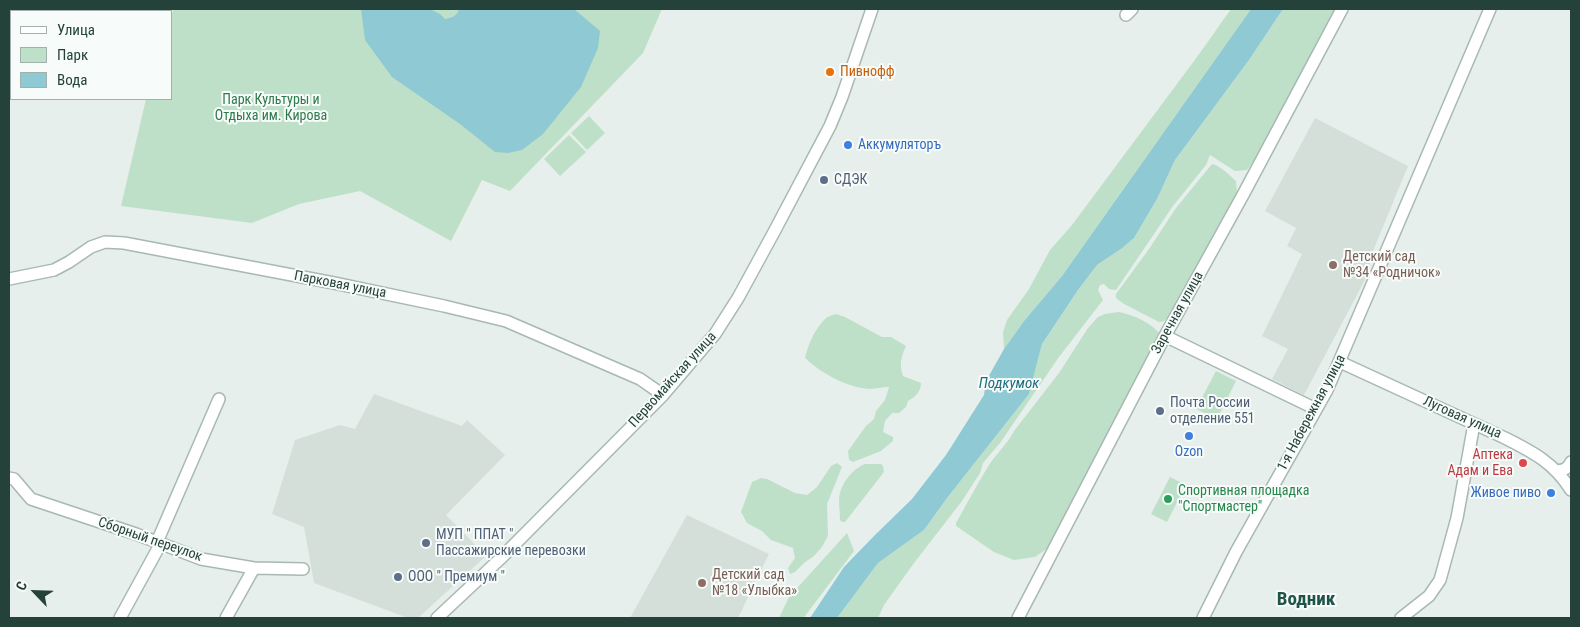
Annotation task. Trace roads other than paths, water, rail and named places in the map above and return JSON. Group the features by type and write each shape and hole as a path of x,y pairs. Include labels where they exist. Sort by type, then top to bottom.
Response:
{"street":[{"name":"Первомайская улица","path":"437,618 500,559 664,395 715,334 738,298 834,116 872,9"},
{"name":"Заречная улица","path":"1018,618 1165,336 1342,9"},
{"name":"1-я Набережная улица","path":"1203,618 1236,552 1327,390 1490,9"},
{"name":"Парковая улица","path":"9,279 54,270 70,262 91,247 105,242 124,243 352,287 506,321 640,379 664,395"},
{"path":"1165,336 1316,409"},
{"name":"Луговая улица","path":"1340,362 1526,448 1548,463 1561,475 1571,490"},
{"path":"120,618 159,543 219,399"},
{"path":"1401,618 1429,596 1440,580 1457,518 1474,424"},
{"path":"1556,471 1569,467 1571,462"},
{"name":"Сборный переулок","path":"9,478 14,480 31,499 200,559 254,568 303,569"},
{"path":"226,618 254,568"}],"water":[{"path":"361,9 430,9 445,19 454,16 459,9 574,9 600,31 598,48 581,87 543,134 522,150 508,153 495,152 460,124 392,77 365,40"},
{"name":"Подкумок","path":"1251,9 1283,9 1249,60 1175,160 1157,199 1134,238 1097,265 1042,344 1029,394 924,530 878,563 837,618 810,618 844,567 912,499 946,455 984,395 986,381 1004,349 1024,321 1062,276"}],"place":[{"name":"Пивнофф","path":"830,72"},
{"name":"Аккумуляторъ","path":"848,145"},
{"name":"СДЭК","path":"824,180"},
{"name":"Детский сад №34 «Родничок»","path":"1333,265"},
{"name":"Почта России отделение 551","path":"1160,411"},
{"name":"Ozon","path":"1189,436"},
{"name":"Аптека Адам и Ева","path":"1523,463"},
{"name":"Живое пиво","path":"1551,493"},
{"name":"Спортивная площадка \"Спортмастер\"","path":"1168,499"},
{"name":"МУП \" ППАТ \" Пассажирские перевозки","path":"426,543"},
{"name":"ООО \" Премиум \"","path":"398,577"},
{"name":"Детский сад №18 «Улыбка»","path":"702,583"}],"district":[{"name":"Водник","path":"1306,600"}],"park label":[{"name":"Парк Культуры и Отдыха им. Кирова","path":"271,108"}]}
